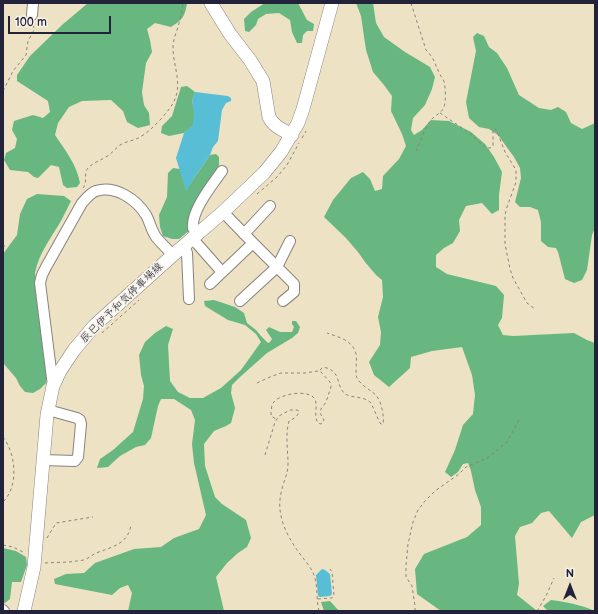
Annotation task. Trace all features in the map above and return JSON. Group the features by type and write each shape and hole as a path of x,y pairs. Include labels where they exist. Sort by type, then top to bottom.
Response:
{"main road":[{"path":"211,3 230,34 250,60 263,81 269,117 272,122 297,139"},
{"name":"辰巳伊予和気停車場線","path":"24,611 35,556 48,410 53,386 67,360 95,325 223,212 264,173 281,152 297,139 298,123 332,3"}],"street":[{"path":"32,15 33,3"},
{"path":"189,299 187,253 193,228 193,219 197,208 222,171"},
{"path":"53,386 40,283 46,267 82,203 88,196 96,192 106,190 116,191 128,197 139,205 156,237 173,255"},
{"path":"244,234 270,206"},
{"path":"223,212 294,284 294,292 283,301"},
{"path":"191,239 222,272"},
{"path":"240,301 277,267 290,241"},
{"path":"210,284 253,243"},
{"path":"43,460 75,461 78,457 81,424 80,420 48,410"}],"path":[{"path":"83,189 85,186 87,169 109,155 121,145 142,137 169,110 175,100 178,82 173,56 173,46 174,36 177,30 183,3"},
{"path":"411,3 426,50 432,55 443,79 446,101 444,108 440,113 432,118 426,127 416,151"},
{"path":"3,91 13,71 26,56 28,41 34,30 32,15"},
{"path":"440,113 468,132 486,148 493,146 492,130 496,130 505,152 516,170 516,182 505,215 505,244 513,278 527,303 535,309"},
{"path":"255,196 277,177 287,164 297,139 306,130"},
{"path":"100,335 140,299"},
{"path":"257,383 281,373 305,373 320,371 323,367 333,371 337,376 341,388 347,395 369,401 380,423 383,423 383,412 378,398 357,378 356,355 353,348 344,340 327,333"},
{"path":"276,420 271,416 273,404 279,398 288,394 296,393 313,396 316,402 316,418 318,423 323,423 324,420 320,413 326,402 331,387 330,382 320,371"},
{"path":"265,455 275,422 279,416 290,410 299,411 299,414 289,421 287,428 288,473 281,494 280,509 282,521 287,533 310,567 314,576 319,611"},
{"path":"414,611 415,606 412,586 406,577 406,565 408,544 413,522 418,510 435,491 459,474 466,467 489,456 507,442 519,420"},
{"path":"3,437 9,447 14,475 11,490 3,502"},
{"path":"35,556 56,523 93,517"},
{"path":"3,545 13,547 22,552 35,556 75,562 88,558 118,544 127,536 131,525"},
{"path":"317,599 332,598 334,596 332,572 330,569"},
{"path":"537,611 554,578"}],"green space":[{"path":"88,3 187,3 182,18 171,27 155,23 147,29 152,52 146,63 142,92 144,105 149,113 150,125 138,128 127,122 123,111 111,100 82,101 69,107 58,123 55,135 67,152 76,170 80,183 77,187 67,188 63,185 59,167 51,165 38,178 34,177 28,172 10,170 4,160 6,153 15,148 17,139 12,130 14,121 33,115 43,118 50,112 48,101 17,81 17,75 30,56 62,25"},
{"path":"265,3 298,3 307,20 314,24 313,31 307,31 303,35 302,43 297,43 292,32 290,20 279,13 266,14 258,19 256,25 249,32 245,31 244,19 251,12"},
{"path":"356,3 373,3 376,23 384,37 430,67 435,77 432,89 425,105 413,118 411,130 414,135 422,130 431,120 449,121 471,132 485,144 502,172 499,210 492,214 482,203 466,206 459,220 460,231 453,243 436,255 436,267 447,274 496,286 504,295 502,318 498,325 503,335 513,336 574,333 595,343 595,515 581,522 572,538 549,511 541,513 532,523 520,527 515,536 519,584 517,595 536,610 534,611 441,611 417,594 415,569 424,554 467,537 481,525 481,507 468,463 463,464 458,472 451,477 445,472 455,450 463,425 473,414 475,395 472,375 462,347 432,351 411,357 410,368 389,387 374,375 369,362 380,345 381,332 378,317 383,297 382,280 376,275 346,238 324,217 333,200 351,178 363,172 370,179 375,191 382,189 383,176 399,159 406,146 391,111 392,96 373,72 366,50 361,16"},
{"path":"477,33 484,36 489,47 497,53 507,68 519,95 539,108 551,110 558,107 566,112 571,123 582,129 595,123 595,228 592,235 587,270 582,280 574,283 565,279 556,248 548,247 541,241 541,222 538,210 530,207 520,207 515,202 521,178 520,168 514,157 498,135 489,129 479,127 469,118 466,102 476,51 473,37"},
{"path":"187,86 195,92 192,101 194,109 194,125 184,133 169,136 161,133 162,126 172,116 181,87"},
{"path":"216,154 219,157 219,165 190,230 179,239 172,239 163,236 160,227 159,215 167,197 168,173 173,168 180,169 186,190 210,155"},
{"path":"37,194 64,196 71,201 43,251 35,273 44,336 46,383 33,393 25,392 16,378 3,363 3,254 17,235 20,214 27,199"},
{"path":"214,300 235,307 244,313 247,323 268,343 272,339 266,330 269,327 280,332 292,332 294,327 292,321 296,321 300,327 298,333 267,353 232,385 231,393 235,408 231,423 214,431 204,444 205,466 215,497 222,504 246,520 251,538 247,547 227,563 216,577 224,611 128,611 132,593 128,585 120,588 112,595 55,584 54,579 66,574 84,573 95,563 134,549 161,547 174,538 199,529 206,515 194,463 192,444 195,420 191,410 174,399 161,399 151,438 145,445 136,447 120,456 108,467 97,468 100,459 113,450 133,432 143,399 144,386 141,375 139,355 145,342 155,333 166,326 173,329 168,345 170,381 178,392 190,398 203,398 221,388 241,370 261,342 256,334 245,325 228,320 205,306 204,301"},
{"path":"3,548 16,551 26,557 27,565 21,582 12,582 10,599 5,603 3,602"},
{"path":"551,600 574,604 595,611 548,611 543,606"},
{"path":"330,601 339,611 324,611 321,602"}],"water":[{"path":"195,92 228,96 231,98 231,101 226,103 222,110 218,141 186,191 176,158 184,133 193,125 194,110 192,101"},
{"path":"322,569 330,574 332,594 330,596 318,596 316,575"}]}
